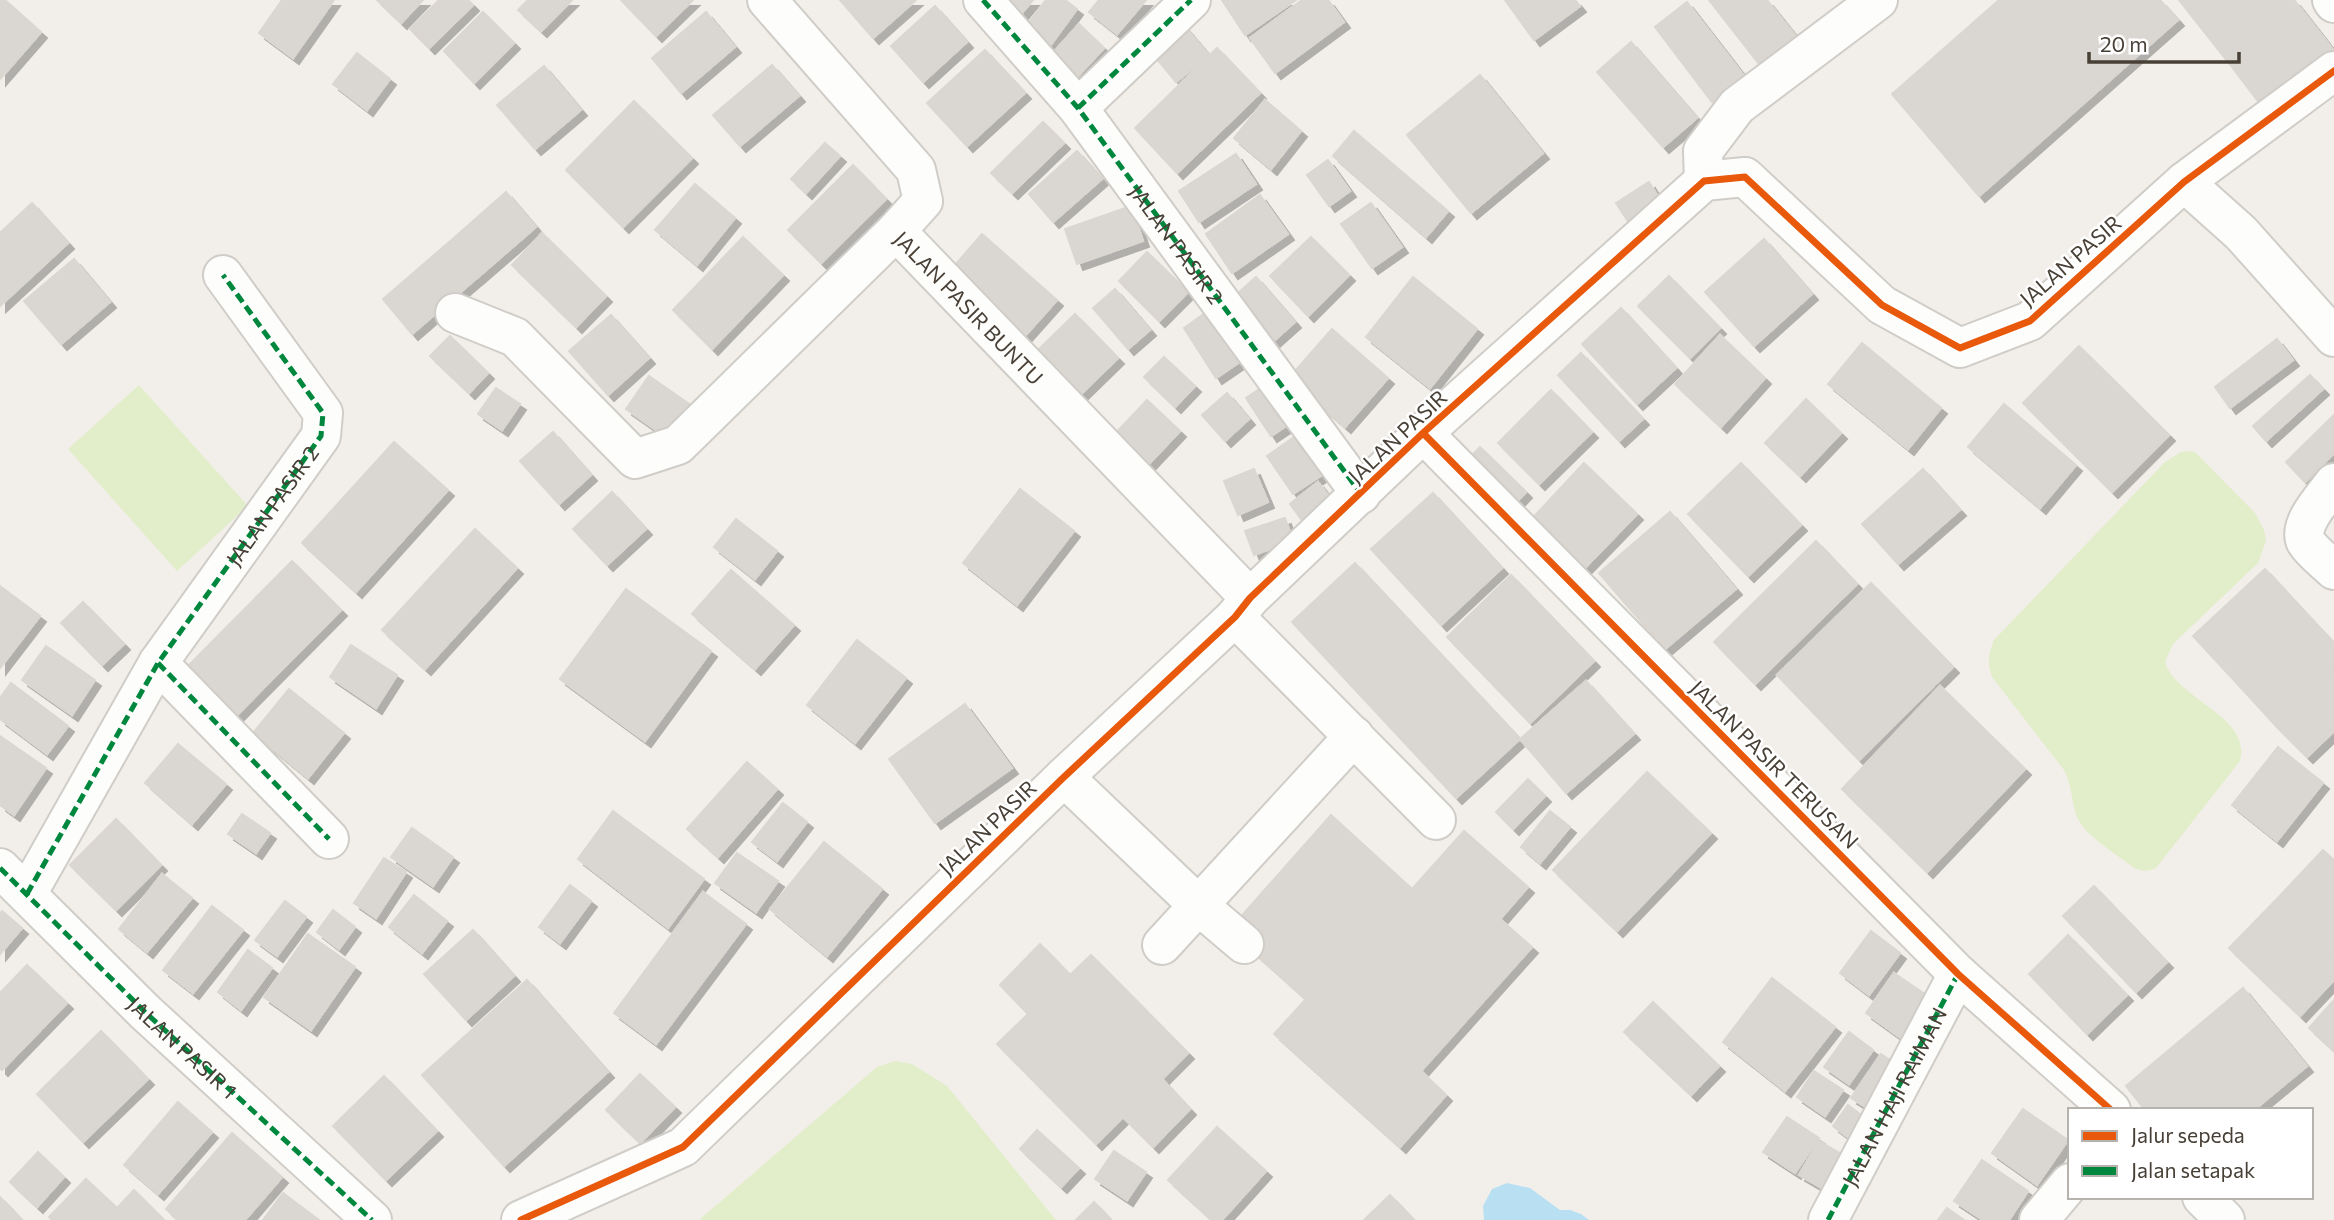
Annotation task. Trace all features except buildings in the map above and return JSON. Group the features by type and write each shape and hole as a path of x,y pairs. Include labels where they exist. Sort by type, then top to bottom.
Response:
{"street":[{"name":"JALAN PASIR BUNTU","path":"766,0 916,170 923,201 896,231 1242,608 1354,736 1436,820"},
{"name":"JALAN PASIR 2","path":"983,0 1078,108 1361,494"},
{"path":"1078,108 1191,0"},
{"path":"1704,181 1703,151 1737,106 1878,0"},
{"name":"JALAN PASIR","path":"521,1220 683,1147 1063,777 1423,433 1704,181 1745,177 1882,304 1960,348 2030,321 2184,182 2334,71"},
{"path":"2184,182 2241,233 2334,337"},
{"path":"455,313 515,337 635,460 678,445 896,231"},
{"name":"JALAN PASIR 2","path":"27,894 158,663 321,436 323,413 223,275"},
{"name":"JALAN PASIR TERUSAN","path":"1423,433 1958,974 2109,1108"},
{"path":"2334,483 2305,524 2303,534 2306,543 2334,570"},
{"path":"158,663 329,839"},
{"path":"1162,945 1354,736"},
{"path":"1063,777 1198,905 1244,944"},
{"name":"JALAN PASIR 1","path":"0,868 145,1012 372,1220"},
{"name":"JALAN HAJI RAIMAN","path":"1828,1220 1958,974"},
{"path":"2039,1220 2068,1185"},
{"path":"2204,1199 2225,1220"}],"green space":[{"path":"139,385 248,506 177,571 68,449"},
{"path":"2181,452 2195,452 2255,513 2264,530 2266,541 2258,563 2173,644 2165,662 2183,687 2225,720 2235,732 2241,745 2240,761 2156,868 2142,870 2134,868 2102,845 2081,824 2064,770 1992,677 1989,659 1994,640 2165,462"},
{"path":"895,1061 912,1064 947,1086 1056,1220 699,1220 877,1067"}],"water":[{"path":"1507,1183 1530,1188 1560,1210 1570,1210 1589,1220 1484,1220 1483,1206 1492,1189"}],"marked path":[{"path":"983,0 1078,108 1361,494"},
{"path":"1078,108 1191,0"},
{"path":"27,894 158,663 321,436 323,413 223,275"},
{"path":"158,663 329,839"},
{"path":"0,868 145,1012 372,1220"},
{"path":"1828,1220 1958,974"}],"cycle path":[{"path":"521,1220 683,1147 1423,433 1704,181 1745,177 1882,305 1960,348 2030,321 2184,182 2334,71"},
{"path":"1423,433 1958,974 2109,1108"}]}
